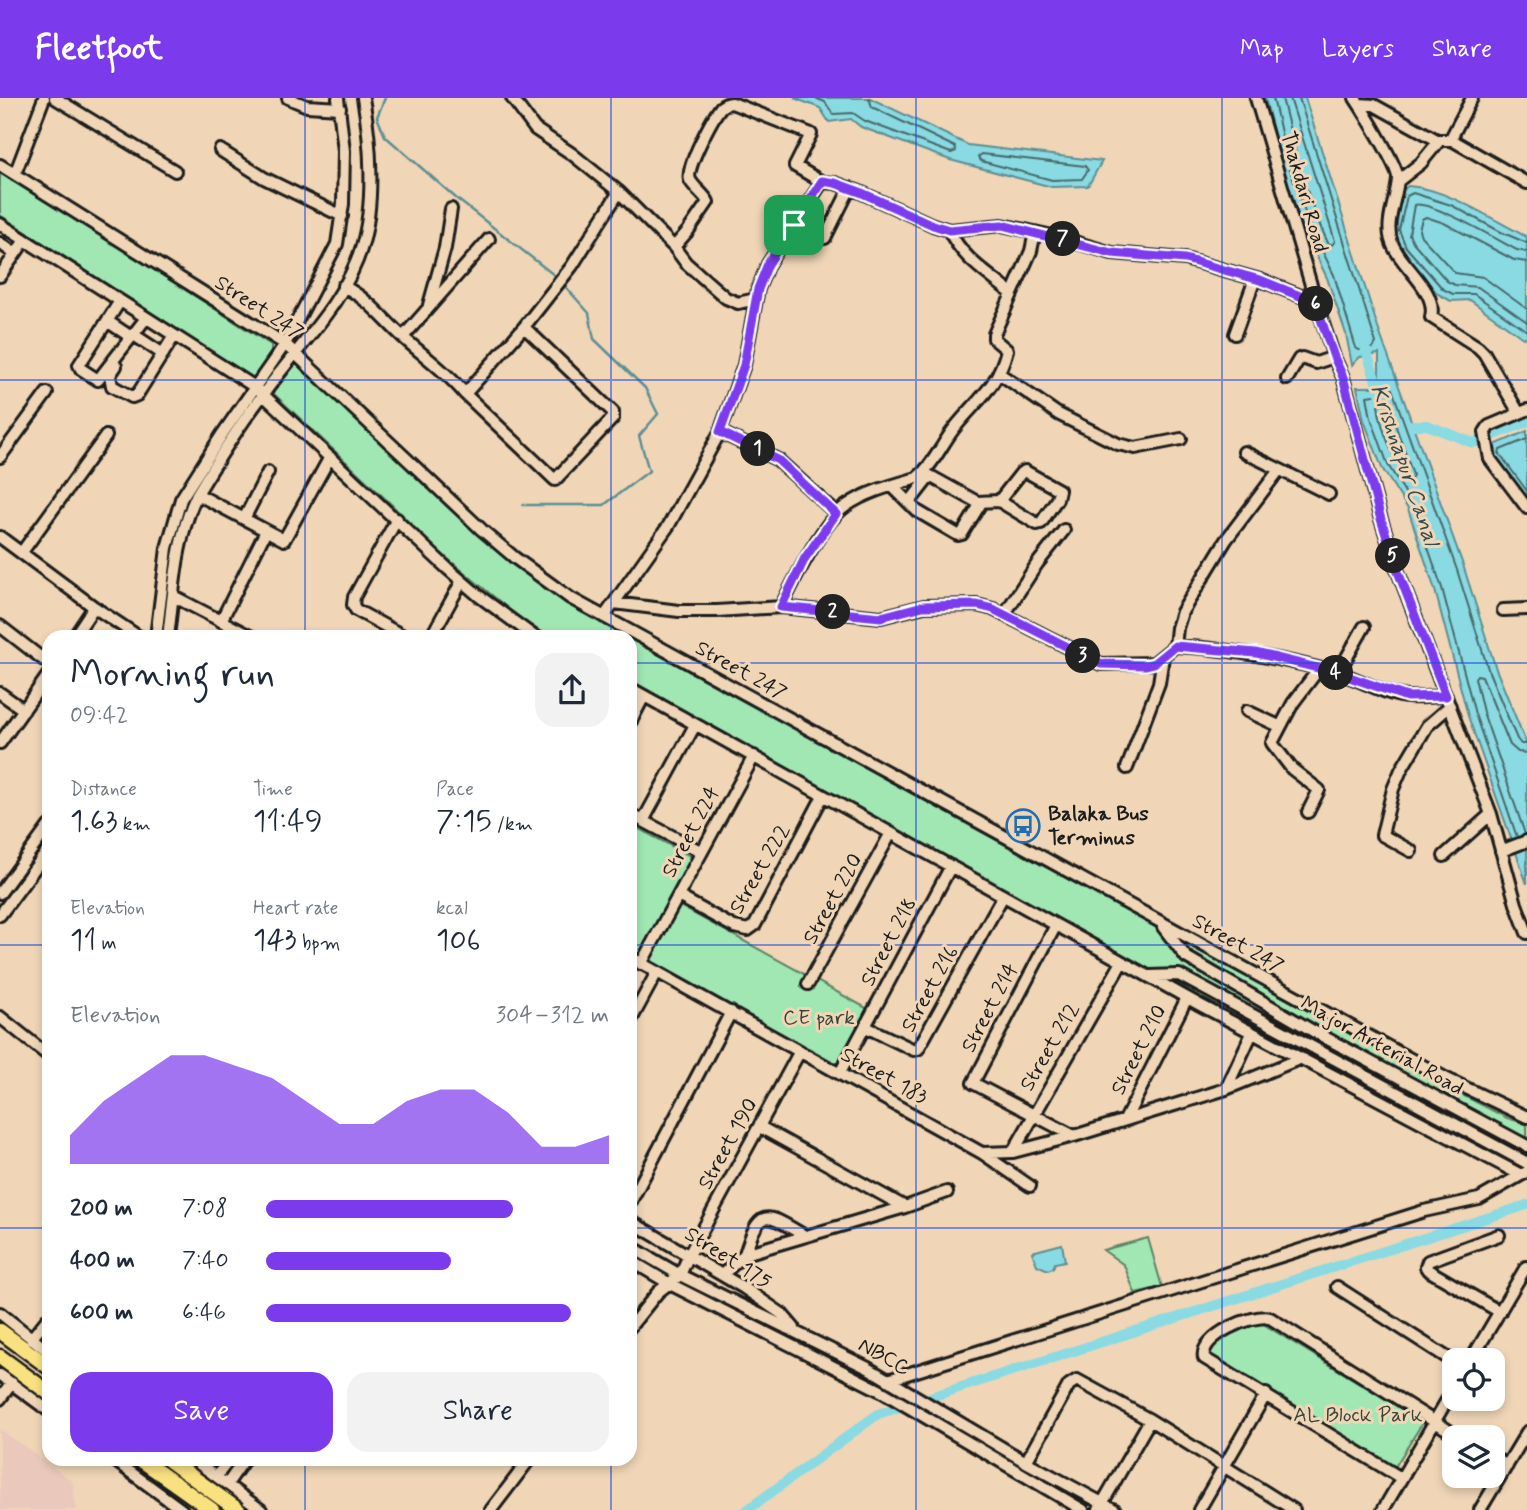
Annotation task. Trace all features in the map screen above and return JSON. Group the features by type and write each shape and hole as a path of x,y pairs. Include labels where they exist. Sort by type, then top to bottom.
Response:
{"main road":[{"path":"0,1331 42,1362"},
{"path":"0,1357 42,1388"},
{"path":"150,1466 211,1510"},
{"path":"190,1466 238,1510"}],"street":[{"path":"15,174 44,98"},
{"path":"55,98 175,171"},
{"path":"169,630 188,512 259,391 337,244 342,216 344,151 339,103 307,106 288,98"},
{"path":"157,630 167,548 177,509 187,488 259,391 326,317 362,249 369,215 370,186 363,98"},
{"path":"512,98 535,129 572,154 619,192 674,247 686,263 726,298 738,303 756,299"},
{"name":"Thakdari Road","path":"1256,98 1315,302 1343,377 1397,569 1506,849 1527,933"},
{"path":"1398,181 1445,140 1472,98"},
{"path":"1357,101 1374,105 1527,183"},
{"path":"1357,101 1397,172 1390,236 1393,246 1419,280 1431,303 1431,317 1484,353 1523,411 1489,426 1486,435 1490,459 1527,508"},
{"path":"674,247 707,205 708,200 691,181 690,173 704,135 721,108 732,103 811,134 795,166 822,181 883,201 933,225 949,230 1002,225 1112,253 1185,259 1255,279 1315,302"},
{"path":"220,150 264,178 342,216"},
{"name":"Street 247","path":"0,165 285,344 515,558 570,598 628,630"},
{"path":"604,617 669,525 720,432 744,365 756,299 768,264 822,181"},
{"path":"825,238 850,188"},
{"path":"465,394 560,281 619,192"},
{"path":"429,307 445,248 451,209"},
{"path":"0,224 259,391 462,581 523,630"},
{"path":"949,230 966,257 1012,295"},
{"path":"781,607 805,558 836,514 859,499 917,478 925,472 1000,374 1007,350 993,334 1031,251 1035,232"},
{"path":"403,337 489,239"},
{"path":"0,276 25,240"},
{"path":"0,243 15,254"},
{"path":"1235,334 1255,279"},
{"path":"343,286 372,304 553,480 558,478 613,418 611,409 524,327"},
{"path":"120,301 79,365 89,375 98,380 101,378 148,319"},
{"path":"107,321 163,354"},
{"path":"134,337 110,374 112,386 132,397 137,395 174,336"},
{"path":"1287,379 1299,359 1316,363 1334,357"},
{"path":"1000,374 1058,414 1128,448 1147,447 1181,439"},
{"path":"0,457 47,393"},
{"path":"720,432 778,460 836,514"},
{"path":"22,552 106,436"},
{"path":"1244,452 1329,494"},
{"path":"197,494 285,540 330,457"},
{"path":"614,603 679,611 781,607 881,617 923,606 977,605 1004,615 1101,664 1146,665 1163,657 1175,646 1182,612 1226,540 1279,470"},
{"path":"909,503 930,476 981,503 999,500 1025,471 1059,490 1057,499 1041,523 1037,524 999,500"},
{"path":"244,519 268,472"},
{"path":"892,486 917,511 960,535 981,503"},
{"path":"392,630 356,610 353,605 354,597 397,519"},
{"path":"1004,615 1063,530"},
{"path":"222,621 266,531"},
{"path":"0,537 128,630"},
{"path":"435,630 462,581"},
{"path":"173,596 236,630"},
{"path":"79,630 94,607"},
{"path":"1503,610 1527,609"},
{"path":"0,626 42,659"},
{"path":"1338,673 1364,627"},
{"name":"Street 247","path":"637,635 1445,1078 1527,1117"},
{"path":"1175,646 1256,653 1338,673 1407,697 1448,701"},
{"path":"1127,768 1159,683 1163,657"},
{"path":"1308,811 1319,790 1292,769 1273,747 1272,739 1300,692 1318,670"},
{"path":"0,743 42,684"},
{"path":"0,692 24,710"},
{"path":"637,692 1299,1059 1524,1174"},
{"path":"637,710 644,696"},
{"path":"1411,851 1382,835 1393,789 1422,733 1448,701"},
{"path":"1247,711 1279,726"},
{"path":"643,821 695,725"},
{"name":"Street 224","path":"641,964 754,755"},
{"name":"Street 222","path":"678,896 734,927 748,930 755,925 823,796"},
{"path":"1444,856 1491,814"},
{"path":"637,818 702,852"},
{"name":"Street 220","path":"808,984 891,833"},
{"path":"0,893 42,840"},
{"path":"1506,849 1527,841"},
{"path":"0,915 42,858"},
{"name":"Street 218","path":"841,1073 950,866"},
{"name":"Street 216","path":"866,1027 914,1050 918,1049 1003,896"},
{"name":"Major Arterial Road","path":"1159,922 1186,957 1325,1037 1527,1146"},
{"name":"Street 214","path":"1056,925 973,1083 1074,1136"},
{"name":"Street 183","path":"637,961 982,1153 1030,1186"},
{"name":"Street 212","path":"1013,1152 1122,962"},
{"path":"637,1009 657,972"},
{"name":"Major Arterial Road","path":"1148,976 1179,975 1527,1163"},
{"name":"Street 210","path":"1125,1120 1187,998"},
{"path":"637,1190 731,1012"},
{"path":"0,1017 42,1050"},
{"path":"1226,1089 1252,1033"},
{"name":"Street 190","path":"680,1275 800,1051"},
{"path":"982,1153 1013,1152 1074,1136 1226,1089 1299,1059"},
{"path":"760,1127 905,1207"},
{"path":"890,1382 1424,1211 1479,1199 1524,1174"},
{"path":"722,1275 745,1254 947,1192"},
{"path":"745,1254 753,1228 767,1217 778,1220 805,1236"},
{"name":"Street 175","path":"637,1226 722,1275 782,1314 800,1334"},
{"path":"1499,1235 1428,1261 1426,1267 1500,1312"},
{"name":"NBCC","path":"637,1249 680,1275 890,1382 911,1394 926,1411 1026,1462 1101,1507 1115,1510"},
{"path":"637,1264 670,1284 902,1403 926,1411 1083,1510"},
{"path":"1478,1348 1526,1267"},
{"path":"637,1318 658,1292 680,1275"},
{"path":"1337,1286 1442,1354"},
{"path":"0,1313 42,1347"},
{"path":"1401,1478 1204,1358 1202,1354 1206,1344 1214,1335 1256,1318 1270,1318 1442,1427"},
{"path":"31,1339 42,1326"},
{"path":"1,1377 42,1406"},
{"path":"1026,1462 1069,1385 1077,1380 1150,1420 1289,1509"},
{"path":"0,1399 12,1383"},
{"path":"902,1403 911,1394"},
{"path":"1199,1510 1266,1394"},
{"path":"1383,1510 1442,1409"},
{"path":"1101,1507 1150,1420"},
{"path":"1480,1510 1527,1432"},
{"path":"122,1466 182,1510"},
{"path":"191,1466 221,1480 261,1510"},
{"path":"211,1510 227,1466"},
{"path":"194,1510 237,1466"},
{"path":"491,1510 524,1466"}],"shaded area":[{"path":"0,1429 42,1459 42,1466 51,1466 72,1481 77,1510 0,1510"}],"green space":[{"path":"0,171 271,345 271,352 254,379 0,215"},
{"path":"296,364 388,446 497,551 541,585 615,630 538,630 522,620 429,543 273,393"},
{"path":"637,643 1443,1085 1507,1118 1527,1124 1527,1158 1504,1158 1314,1061 637,686"},
{"path":"637,828 694,858 641,956 637,954"},
{"name":"CE park","path":"678,905 868,1009 839,1065 649,960"},
{"path":"1148,1238 1162,1287 1135,1293 1124,1265 1103,1250"},
{"name":"AL Block Park","path":"1260,1322 1423,1422 1393,1470 1208,1355 1216,1339"}],"water":[{"path":"794,98 870,98 968,145 1102,161 1088,186 1052,187 950,160 861,127 851,119 829,122 820,108"},
{"path":"1265,98 1305,98 1378,328 1464,568 1496,669 1527,745 1527,884 1468,716 1435,590 1408,509 1382,468 1364,420 1357,387 1379,387 1379,354 1360,357 1352,365 1346,334 1327,278 1301,223 1283,169"},
{"path":"1408,186 1438,192 1527,237 1527,337 1523,338 1470,300 1451,301 1438,294 1400,251 1392,230 1401,192"},
{"path":"1527,431 1527,503 1492,458 1490,447"},
{"path":"1062,1244 1065,1261 1055,1263 1053,1268 1048,1270 1037,1265 1032,1252"}],"waterway":[{"path":"385,98 377,117 385,136 457,199 559,279"},
{"path":"523,505 604,505 649,471 639,436 658,414 645,388 594,339 589,313 563,284"},
{"name":"Krishnapur Canal","path":"1364,344 1382,400"},
{"path":"1412,425 1427,425 1473,443 1527,422"},
{"path":"747,1510 878,1414 1527,1205"}],"place":[{"name":"Balaka Bus Terminus","path":"1023,826"}],"route":[{"path":"822,181 828,181 883,201 949,230 1002,225 1112,253 1185,259 1260,280 1315,302 1343,377 1397,569 1446,696 1407,697 1338,673 1256,653 1200,647 1175,646 1154,663 1146,665 1101,664 993,609 977,605 923,606 881,617 781,607 805,558 836,514 778,460 720,432 744,365 758,289 768,264 794,225 815,190 822,181"}]}
